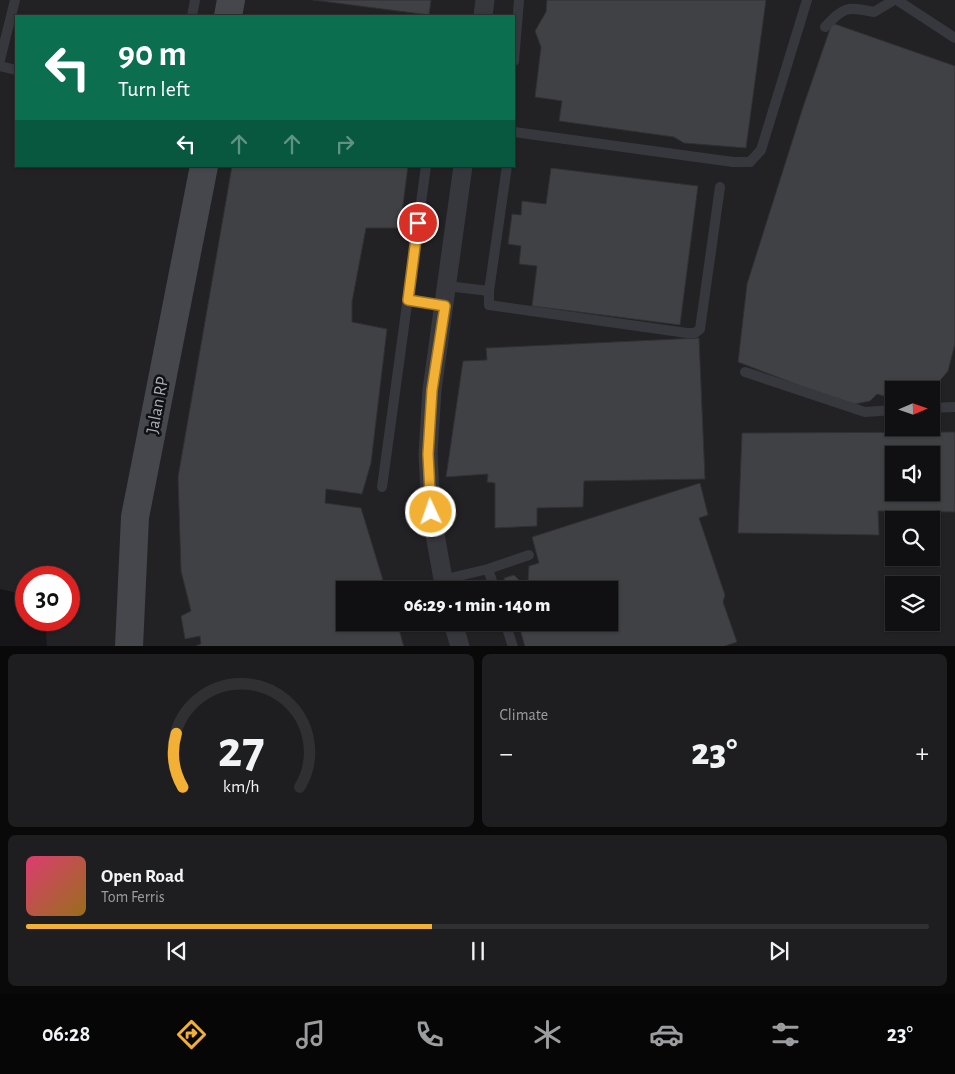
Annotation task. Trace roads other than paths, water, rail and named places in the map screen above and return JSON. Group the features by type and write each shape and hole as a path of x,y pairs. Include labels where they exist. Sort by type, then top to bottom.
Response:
{"street":[{"path":"228,15 231,0"},
{"path":"483,15 485,0"},
{"name":"Jalan RP","path":"129,646 135,518 204,167"},
{"path":"443,581 431,512 428,454 432,390 463,167"},
{"path":"456,631 460,646"}],"lane":[{"path":"0,60 15,0"},
{"path":"192,15 195,0"},
{"path":"515,49 519,0"},
{"path":"515,132 733,162 750,162 761,150 807,0"},
{"path":"824,27 838,13 852,7 874,12 896,0 955,38"},
{"path":"0,66 15,70"},
{"path":"382,487 426,167"},
{"path":"507,167 487,300 489,305 695,333 700,329 720,188"},
{"path":"447,286 489,291"},
{"path":"408,300 445,306"},
{"path":"745,372 864,412 885,411"},
{"path":"940,408 955,407"},
{"path":"455,581 529,556"},
{"path":"488,569 492,581"},
{"path":"508,631 513,646"}]}
